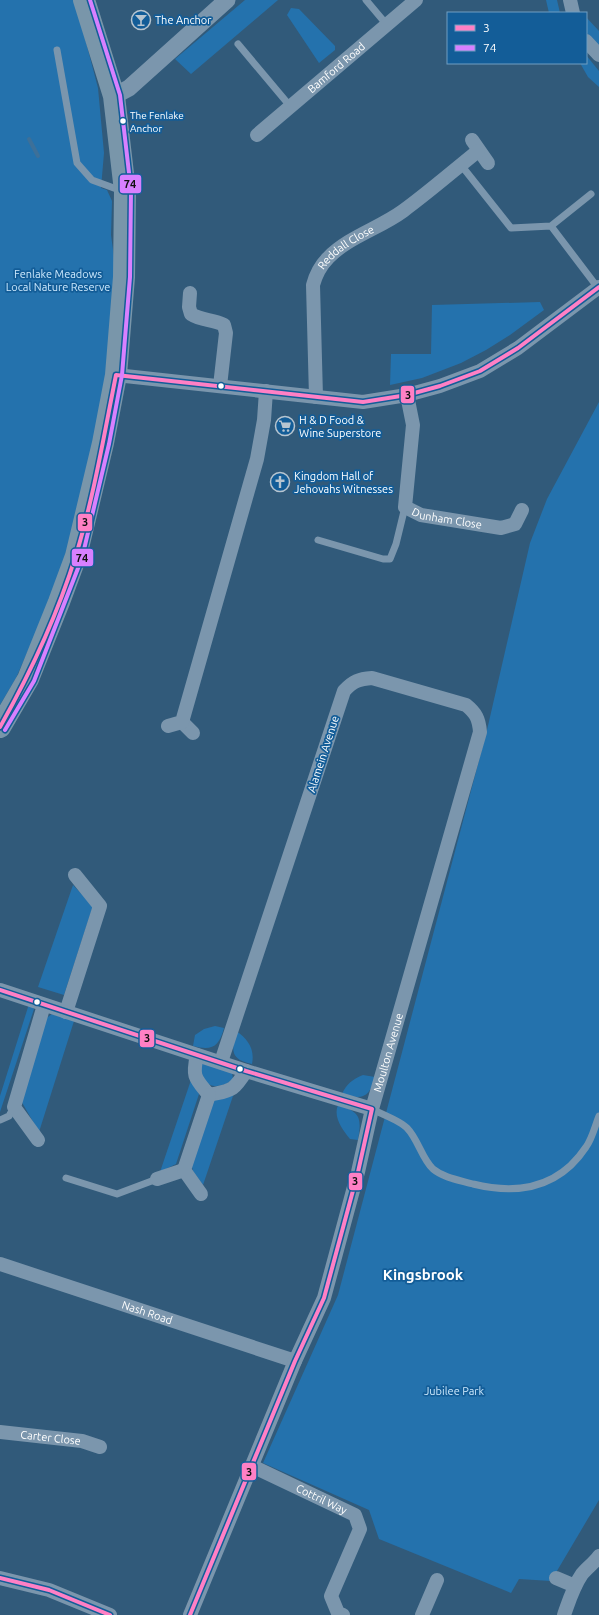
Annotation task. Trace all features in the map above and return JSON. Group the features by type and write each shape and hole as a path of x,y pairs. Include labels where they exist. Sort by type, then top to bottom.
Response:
{"main road":[{"path":"0,727 28,678 76,556 98,466 116,375 124,277 124,192 114,96 84,0"}],"street":[{"path":"114,96 128,88 227,0"},
{"name":"Bamford Road","path":"257,135 416,0"},
{"path":"570,0 573,12"},
{"path":"587,42 599,55"},
{"name":"Reddall Close","path":"316,397 313,284 318,270 328,258 344,245 403,211 461,165 475,146 488,163"},
{"path":"116,375 363,402 408,395 440,386 480,371 518,348 598,287"},
{"path":"190,293 189,307 191,314 199,319 216,321 224,324 226,333 220,386"},
{"path":"182,722 257,459 264,420 266,391"},
{"name":"Dunham Close","path":"408,395 413,425 405,507 421,515 501,528 515,524 522,510"},
{"name":"Alamein Avenue","path":"221,1062 344,691 350,684 359,679 372,678 466,705 474,711 480,721 480,732"},
{"path":"168,726 182,722"},
{"path":"182,722 193,733"},
{"name":"Moulton Avenue","path":"190,1615 295,1361 324,1298 358,1172 372,1109 480,732"},
{"path":"66,1012 100,906 75,875"},
{"path":"0,990 246,1071 372,1109"},
{"path":"38,1140 14,1107 44,1005"},
{"path":"197,1055 193,1071 198,1082 208,1095"},
{"path":"208,1095 229,1090 237,1086 246,1071"},
{"path":"184,1170 208,1095"},
{"path":"157,1179 184,1170"},
{"path":"184,1170 201,1194"},
{"name":"Nash Road","path":"0,1264 295,1361"},
{"name":"Carter Close","path":"0,1432 82,1442 100,1447"},
{"name":"Cottril Way","path":"252,1466 355,1515 360,1529 331,1596 338,1613 343,1615"},
{"path":"564,1615 575,1586 583,1573 594,1564 599,1556"},
{"path":"0,1578 49,1590 110,1615"},
{"path":"556,1578 575,1586"},
{"path":"422,1615 436,1580"}],"lane":[{"path":"366,0 387,25"},
{"path":"238,44 290,106"},
{"path":"57,50 77,163 92,180 124,192"},
{"path":"461,165 511,228 551,226 591,194"},
{"path":"551,226 598,287"},
{"path":"318,540 383,559 390,559 396,544 405,507"},
{"path":"0,1120 9,1116 14,1107"},
{"path":"372,1109 407,1127 433,1168 446,1177 483,1186 523,1189 544,1184 555,1179 574,1162 587,1146 599,1116"},
{"path":"66,1178 117,1194 157,1179"}],"green space":[{"name":"Fenlake Meadows Local Nature Reserve","path":"0,0 75,0 98,88 104,153 101,188 107,190 112,201 111,235 117,279 106,383 68,554 16,678 0,705"},
{"path":"245,0 278,0 191,74 175,59"},
{"path":"546,0 557,0 560,12 549,12"},
{"path":"291,8 299,9 335,46 335,50 319,63 287,15"},
{"path":"587,18 599,31 599,47 587,33"},
{"path":"587,56 599,71 599,87 588,77 581,64 587,64"},
{"path":"540,302 544,310 510,335 486,350 461,363 422,378 390,385 391,354 431,354 432,305"},
{"name":"Jubilee Park","path":"599,402 599,1500 551,1581 519,1579 511,1593 379,1539 369,1510 263,1463 338,1295 487,730 530,543 547,499"},
{"path":"73,885 93,906 64,995 38,987"},
{"path":"29,1004 34,1009 0,1112 0,1096"},
{"path":"52,1014 74,1021 39,1132 20,1099 45,1019"},
{"path":"215,1026 224,1028 220,1040 214,1046 205,1048 193,1046 195,1035 204,1029"},
{"path":"236,1031 244,1037 250,1045 253,1059 252,1064 239,1059 234,1053 233,1048"},
{"path":"201,1063 232,1072 233,1079 223,1085 210,1085 202,1077 198,1065"},
{"path":"363,1075 375,1077 373,1084 364,1096 355,1097 342,1094 350,1082"},
{"path":"192,1077 199,1094 176,1164 160,1172"},
{"path":"234,1093 203,1185 193,1171 191,1163 213,1100"},
{"path":"338,1105 351,1110 358,1116 360,1126 358,1140 350,1139 341,1127 337,1118"}],"waterway":[{"path":"29,139 38,156"}],"transit line":[{"name":"74","path":"5,730 34,681 82,558 109,444 122,375 130,277 131,190 120,95 90,0"},
{"name":"3","path":"0,727 22,686 52,622 69,578 88,510 116,375 363,402 407,395 440,386 480,371 518,348 599,287"},
{"name":"3","path":"0,990 246,1071 372,1109 358,1172 324,1298 295,1361 190,1615"},
{"name":"3","path":"0,1578 49,1590 110,1615"}],"place":[{"name":"The Anchor","path":"141,20"},
{"name":"The Fenlake Anchor","path":"123,121"},
{"name":"H & D Food & Wine Superstore","path":"285,426"},
{"name":"Kingdom Hall of Jehovahs Witnesses","path":"280,482"}],"district":[{"name":"Kingsbrook","path":"423,1275"}]}
